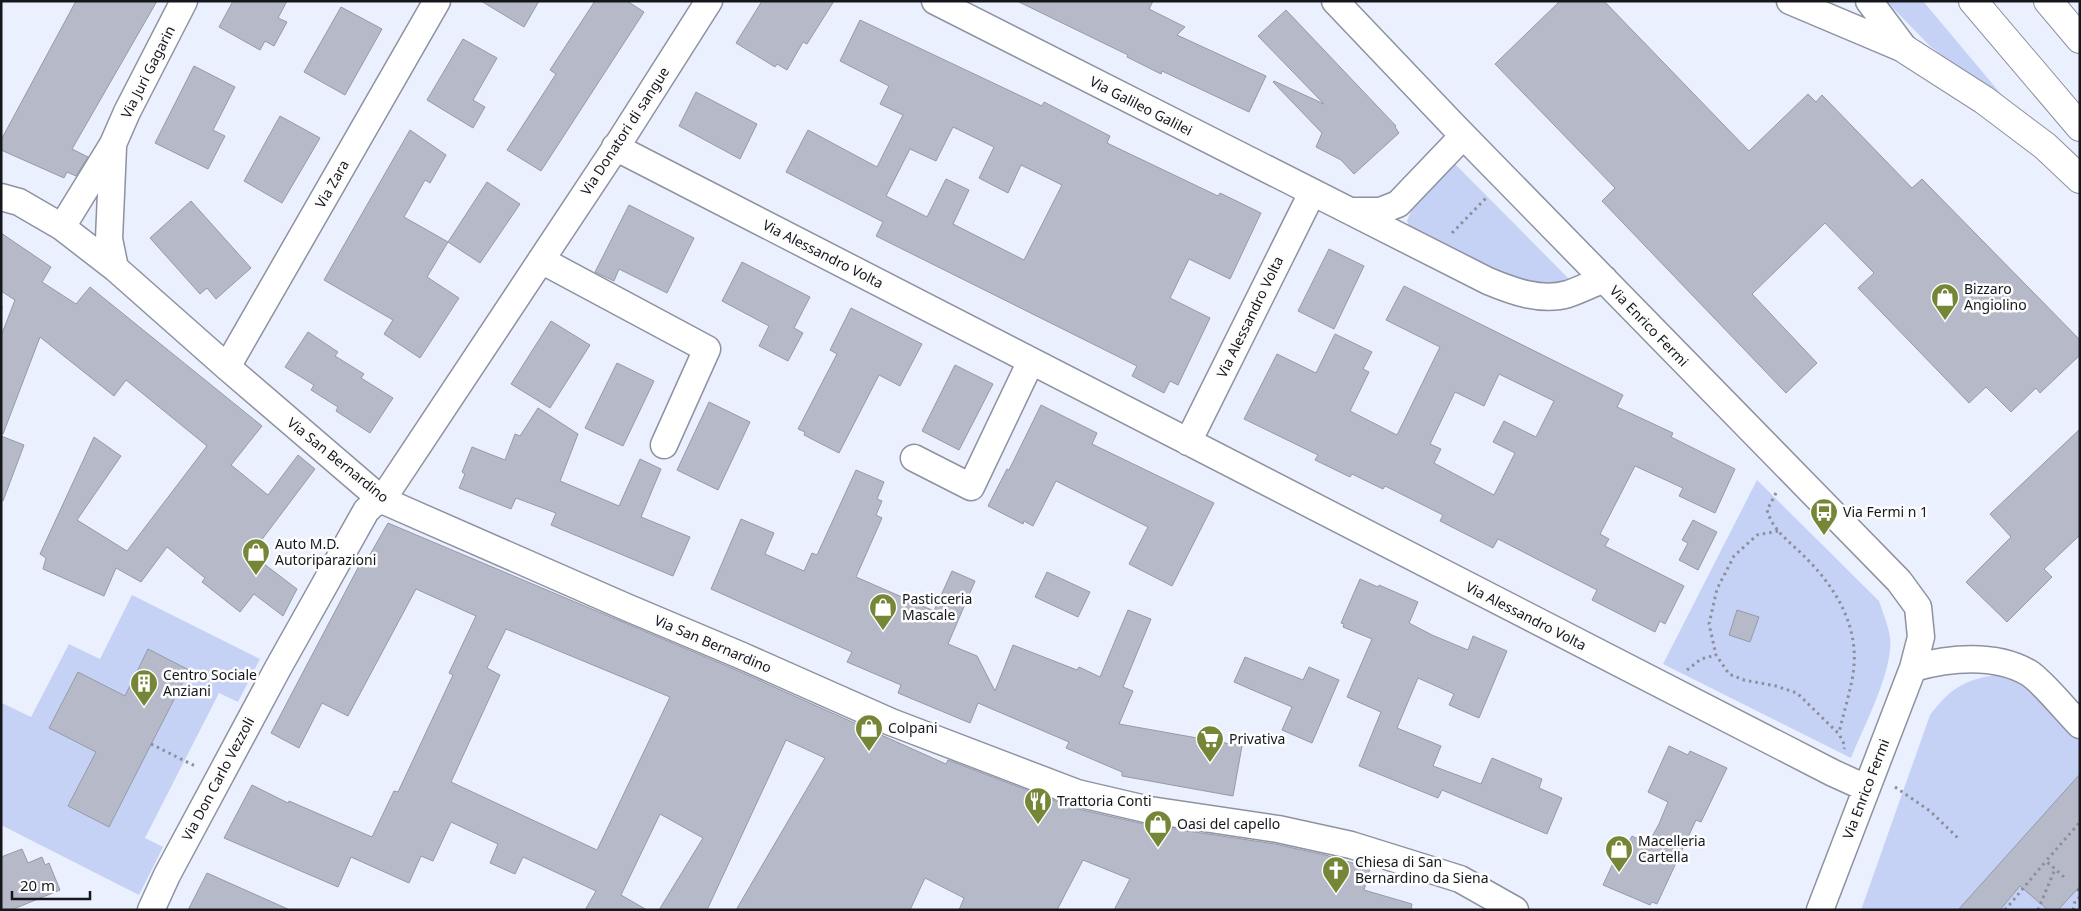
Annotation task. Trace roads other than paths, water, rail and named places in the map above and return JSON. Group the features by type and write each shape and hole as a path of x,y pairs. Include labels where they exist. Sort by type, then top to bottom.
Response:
{"highway":[{"path":"1973,1 2080,127"},
{"path":"2048,1 2080,39"},
{"path":"1906,50 1999,112 2045,146 2080,179"}],"street":[{"name":"Via Juri Gagarin","path":"62,227 113,144 127,112 184,1"},
{"name":"Via Zara","path":"226,367 437,1"},
{"name":"Via Donatori di sangue","path":"382,500 709,1"},
{"name":"Via Galileo Galilei","path":"935,1 1488,281 1518,293 1544,296 1566,294 1604,279"},
{"name":"Via Enrico Fermi","path":"1336,1 1464,136 1898,581 1918,607 1921,637 1913,668 1820,910"},
{"path":"1790,1 1906,50"},
{"path":"1870,1 1906,50"},
{"name":"Via Galileo Galilei","path":"1346,210 1380,211 1398,204 1464,136"},
{"name":"Via Juri Gagarin","path":"113,144 109,239 115,268"},
{"name":"Via Alessandro Volta","path":"615,147 1833,774 1866,788"},
{"name":"Via Alessandro Volta","path":"1188,442 1312,193"},
{"name":"Via San Bernardino","path":"1,197 19,202 62,227 115,268 226,367 382,500 891,722 1077,793 1150,810 1278,830 1351,845 1460,879 1514,910"},
{"name":"Via Galileo Galilei","path":"1398,204 1395,214 1398,225 1422,249"},
{"path":"541,260 707,348 664,445"},
{"path":"914,458 971,487 1031,361"},
{"name":"Via Don Carlo Vezzoli","path":"151,910 167,875 278,668 366,511 373,504 382,500"},
{"path":"1913,668 1937,661 1967,659 1999,662 2015,666 2030,674 2080,725"}],"place":[{"name":"Bizzaro Angiolino","path":"1945,321"},
{"name":"Via Fermi n 1","path":"1824,536"},
{"name":"Auto M.D. Autoriparazioni","path":"256,576"},
{"name":"Pasticceria Mascale","path":"883,631"},
{"name":"Centro Sociale Anziani","path":"144,707"},
{"name":"Colpani","path":"869,752"},
{"name":"Privativa","path":"1210,763"},
{"name":"Trattoria Conti","path":"1038,825"},
{"name":"Oasi del capello","path":"1158,848"},
{"name":"Macelleria Cartella","path":"1619,873"},
{"name":"Chiesa di San Bernardino da Siena","path":"1336,894"}]}
